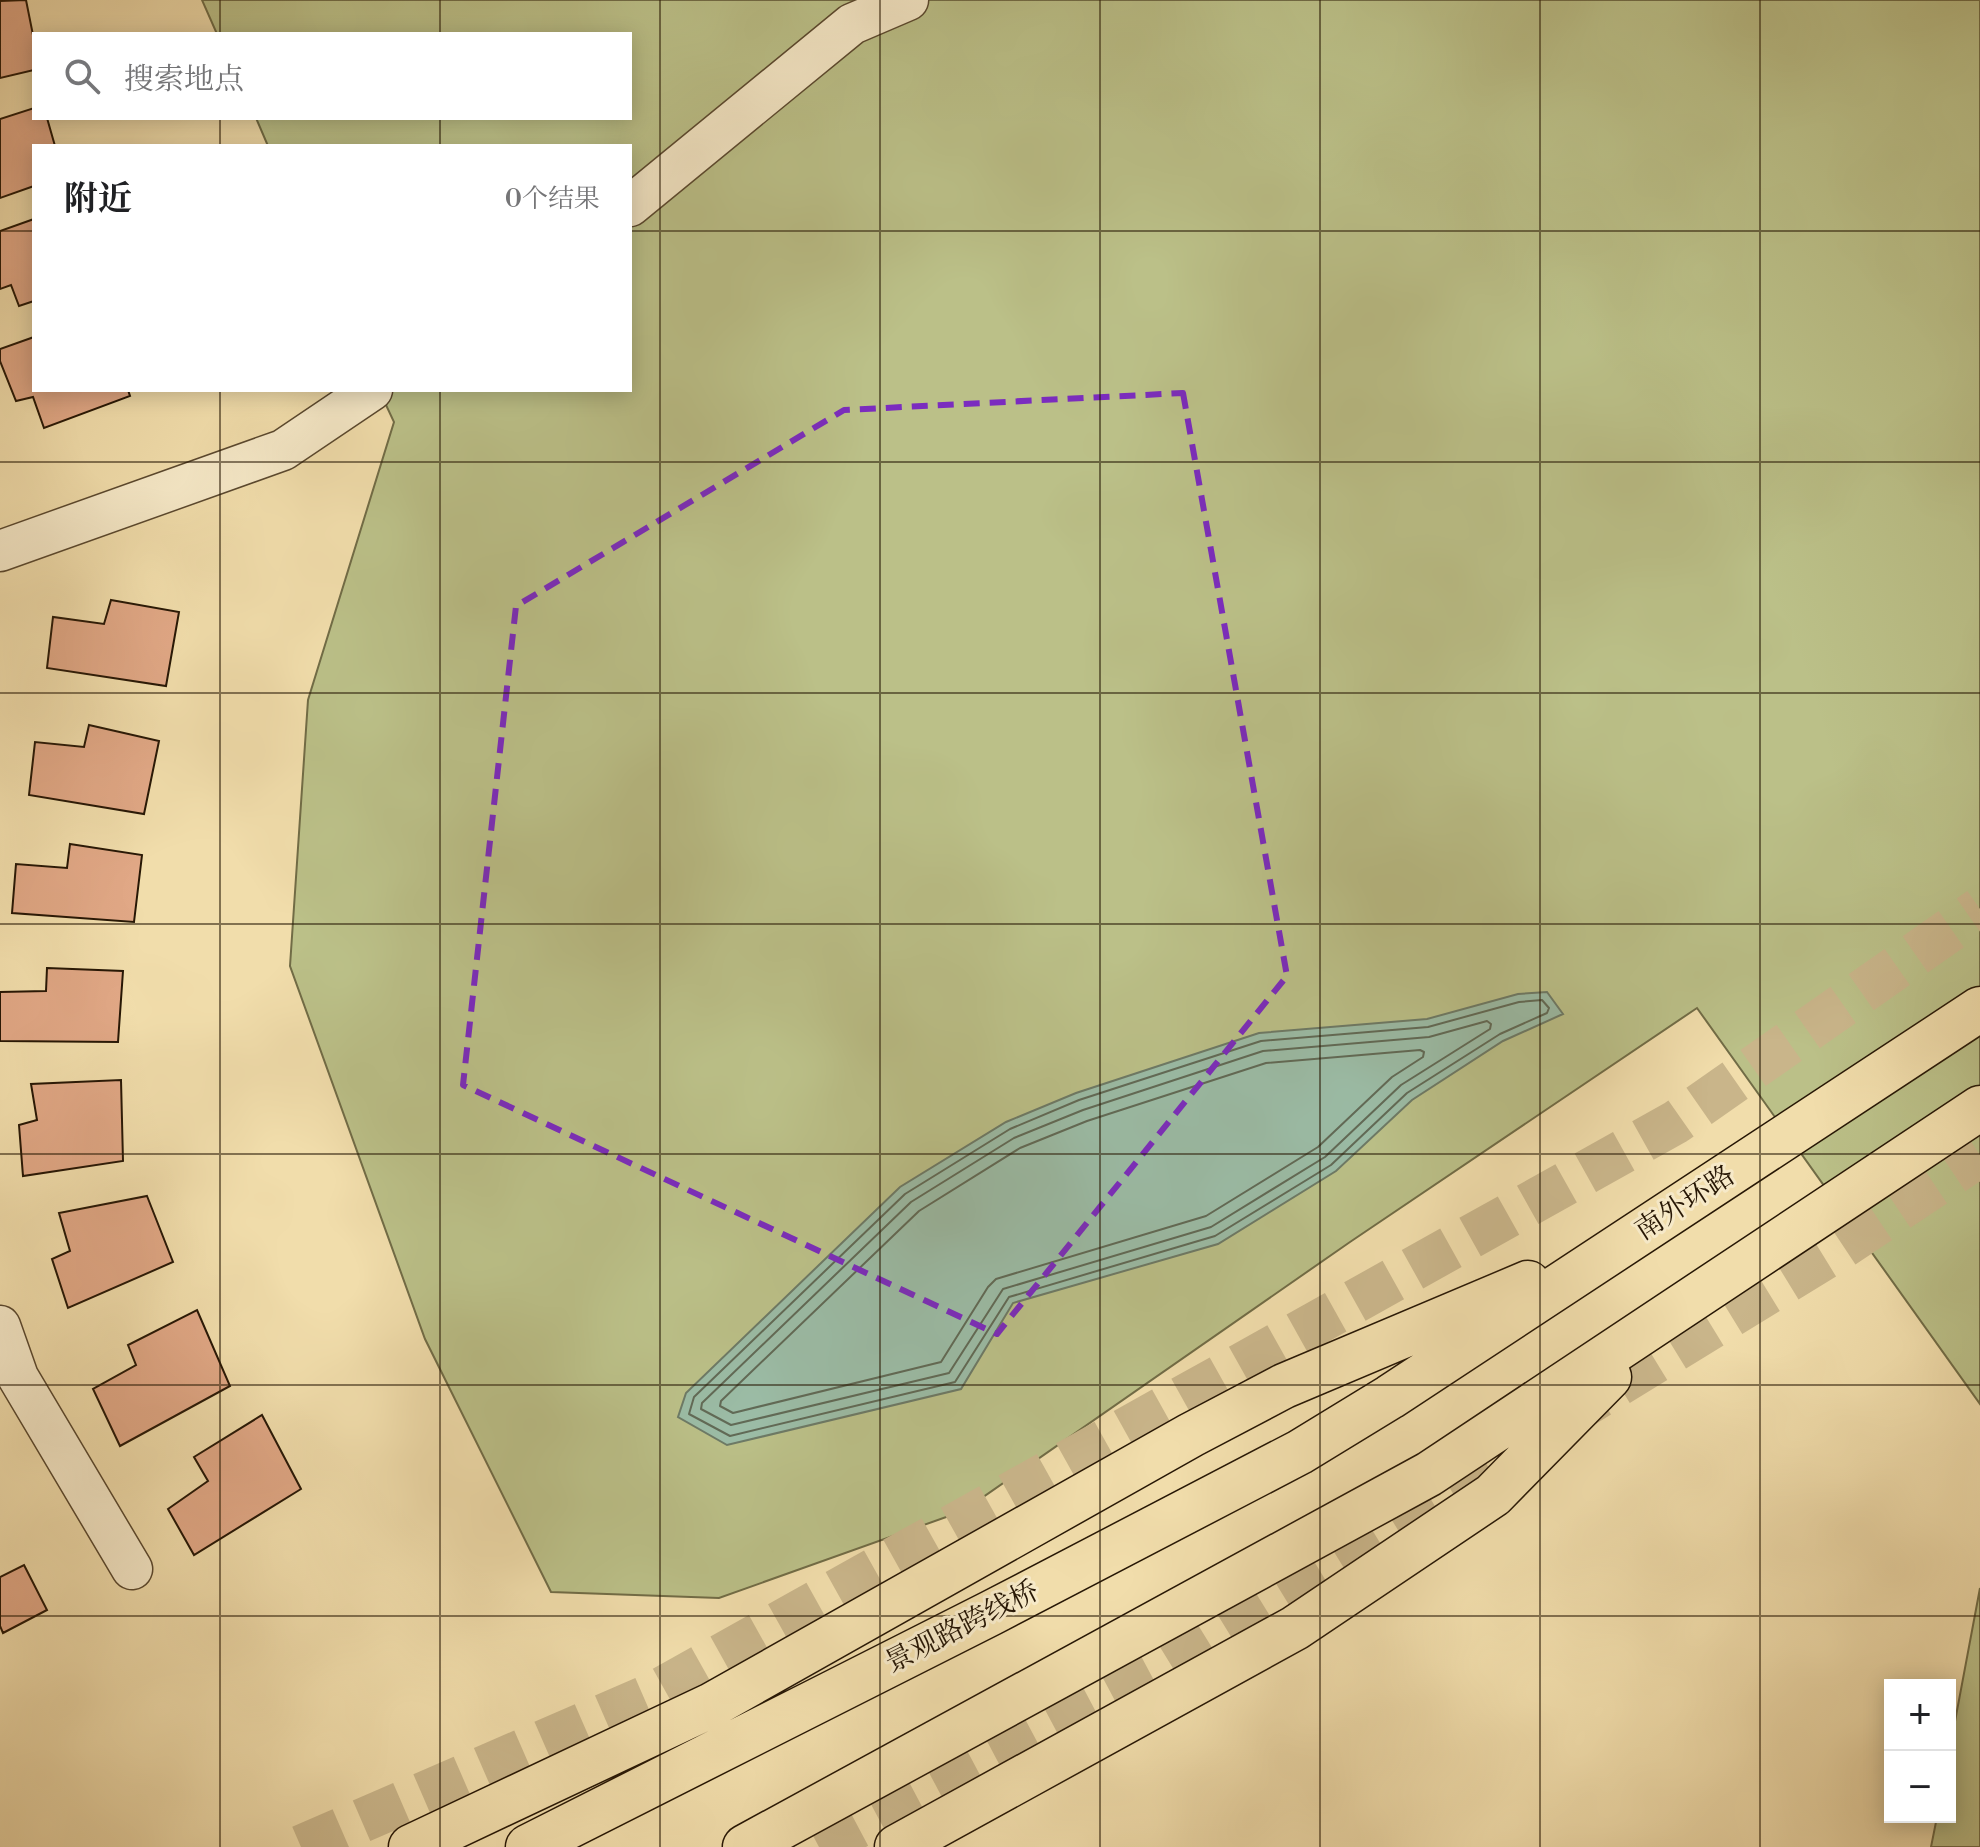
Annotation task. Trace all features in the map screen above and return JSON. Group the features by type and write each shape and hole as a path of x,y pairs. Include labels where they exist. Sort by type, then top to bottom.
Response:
{"highway":[{"name":"南外环路","path":"1390,1397 1980,1009"},
{"path":"745,1847 1429,1474 1980,1108"},
{"path":"411,1847 712,1705 1177,1442 1284,1386 1630,1240"},
{"path":"897,1847 1295,1628 1493,1495 1669,1316"},
{"name":"景观路跨线桥","path":"528,1847 991,1613 1300,1452 1390,1397"}],"street":[{"path":"632,204 852,24 908,0"},
{"path":"0,551 283,450 369,392"},
{"path":"0,1326 18,1377 132,1569"}],"highlighted area":[{"path":"1183,393 1287,976 997,1334 463,1085 516,606 844,410"}],"green space":[{"path":"202,0 1980,0 1980,1404 1697,1008 1350,1242 963,1511 719,1598 551,1592 425,1339 290,966 308,700 394,422 380,392 632,392 632,144 267,144 257,120 632,120 632,32 216,32"},
{"path":"1980,1588 1980,1847 1931,1847 1936,1823 1956,1823 1956,1716"}],"water":[{"path":"1547,992 1563,1014 1503,1041 1412,1100 1336,1171 1218,1244 1013,1303 961,1389 727,1445 678,1417 686,1393 900,1187 1006,1122 1076,1093 1259,1033 1427,1019 1518,994"}],"building":[{"path":"26,0 32,32 32,70 0,78 0,1"},
{"path":"32,109 32,120 48,120 54,144 32,144 32,187 0,198 0,119"},
{"path":"32,220 32,302 19,306 11,285 0,289 0,231"},
{"path":"32,338 32,392 129,392 130,396 44,428 33,397 16,401 0,361 0,349"},
{"path":"111,600 179,612 166,686 47,668 53,617 104,624"},
{"path":"89,725 159,741 144,814 29,795 35,742 84,747"},
{"path":"70,844 142,855 134,922 12,913 16,864 67,868"},
{"path":"47,968 123,971 118,1042 0,1041 0,992 46,991"},
{"path":"121,1080 123,1161 23,1176 19,1125 37,1120 31,1084"},
{"path":"147,1196 173,1262 68,1308 52,1259 70,1251 59,1213"},
{"path":"197,1310 230,1386 120,1446 93,1389 136,1365 128,1345"},
{"path":"262,1415 301,1489 194,1555 168,1509 208,1481 194,1457"},
{"path":"24,1565 47,1610 3,1633 0,1626 0,1577"}],"tunnel":[{"path":"301,1847 649,1696 1676,1122 1980,909"},
{"path":"819,1847 1151,1671 1842,1247 1980,1155"}]}
